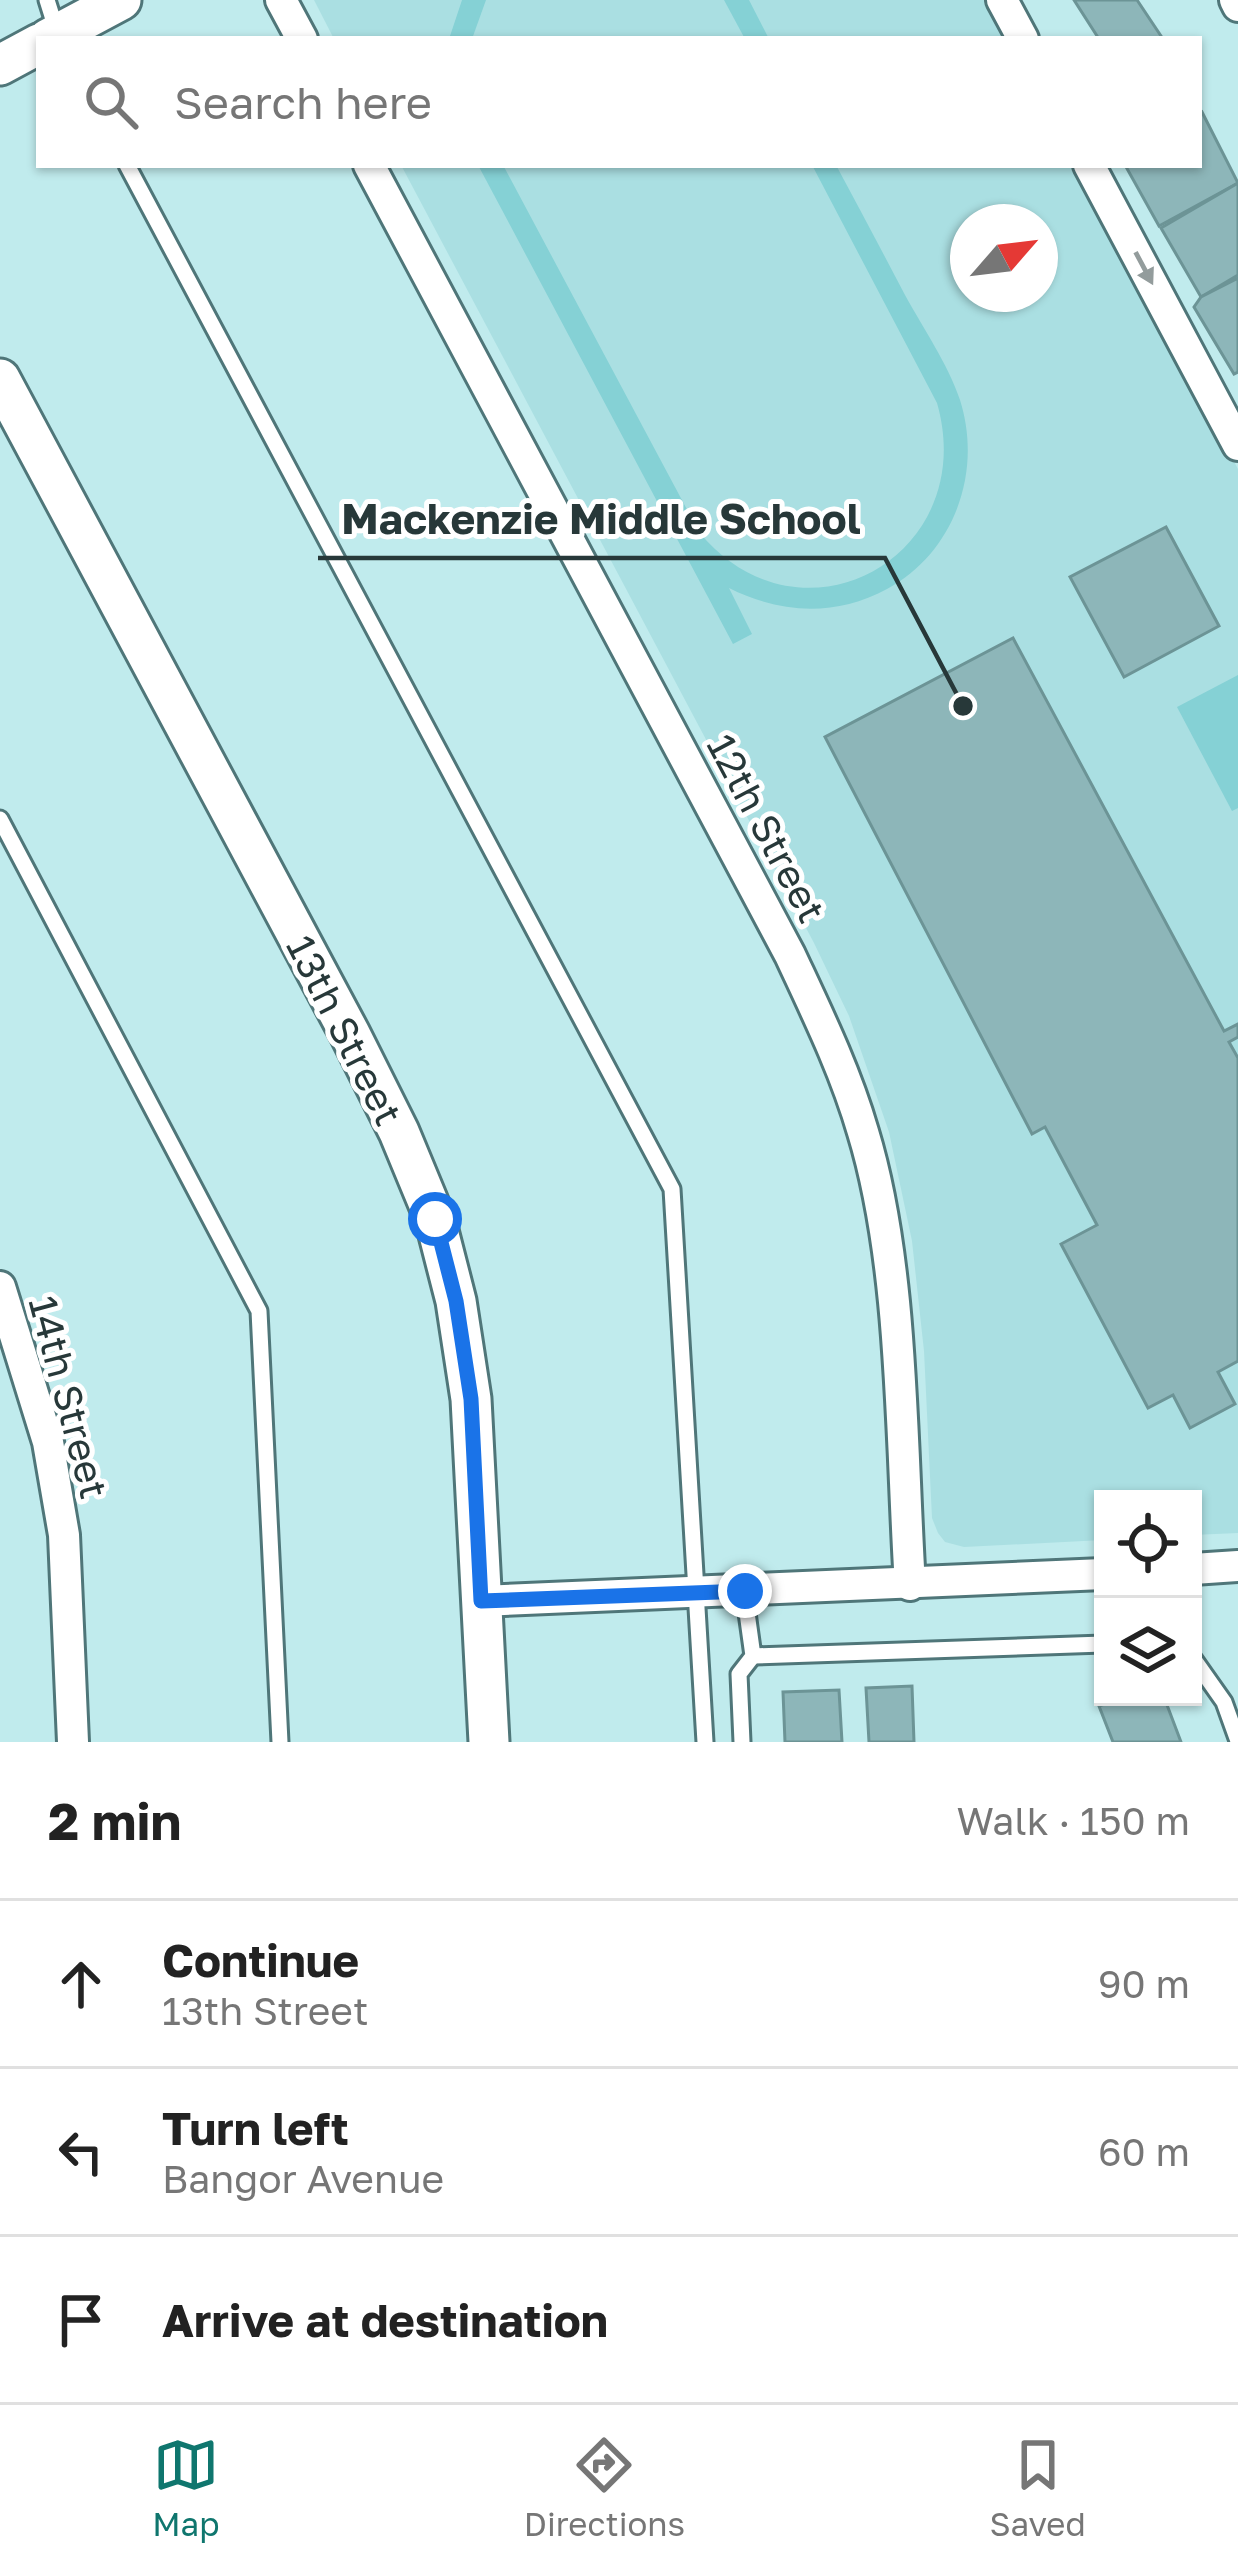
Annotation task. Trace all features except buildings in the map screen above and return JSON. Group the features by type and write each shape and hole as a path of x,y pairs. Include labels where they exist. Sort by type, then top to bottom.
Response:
{"street":[{"path":"50,31 121,0"},
{"path":"281,0 300,36"},
{"path":"1002,0 1020,36"},
{"path":"0,64 36,40"},
{"name":"12th Street","path":"371,168 790,955 838,1059 865,1135 893,1306 910,1585"},
{"path":"1091,168 1238,445"},
{"name":"13th Street","path":"0,379 350,1034 399,1132 435,1219 456,1301 471,1399 489,1742"},
{"name":"14th Street","path":"0,1287 48,1442 64,1535 73,1742"},
{"path":"1202,1568 1238,1566"},
{"path":"481,1601 1094,1575"}],"lane":[{"path":"130,168 672,1190 705,1742"},
{"path":"0,819 259,1311 280,1742"},
{"path":"742,1742 739,1674 753,1656 745,1591"},
{"path":"753,1656 1094,1644"},
{"path":"1202,1671 1224,1702 1238,1741"}],"shaded area":[{"path":"314,0 989,0 1007,36 332,36"},
{"path":"462,0 486,0 473,36 450,36"},
{"path":"724,0 749,0 767,36 743,36"},
{"path":"403,168 1078,168 1238,469 1238,1533 1202,1535 1202,1490 1094,1490 1094,1540 964,1547 945,1542 932,1518 924,1351 912,1241 889,1132 849,1016 814,943"},
{"path":"480,168 505,168 699,532 740,568 785,586 831,586 873,571 908,544 933,505 944,458 937,403 814,168 838,168 942,360 960,400 968,455 957,508 930,554 887,589 828,608 768,603 729,588 752,634 733,644"},
{"path":"1238,675 1238,808 1232,811 1177,707"}],"place":[{"name":"Mackenzie Middle School","path":"963,706"}],"route":[{"path":"435,1219 456,1301 471,1399 481,1601 745,1591"}]}
